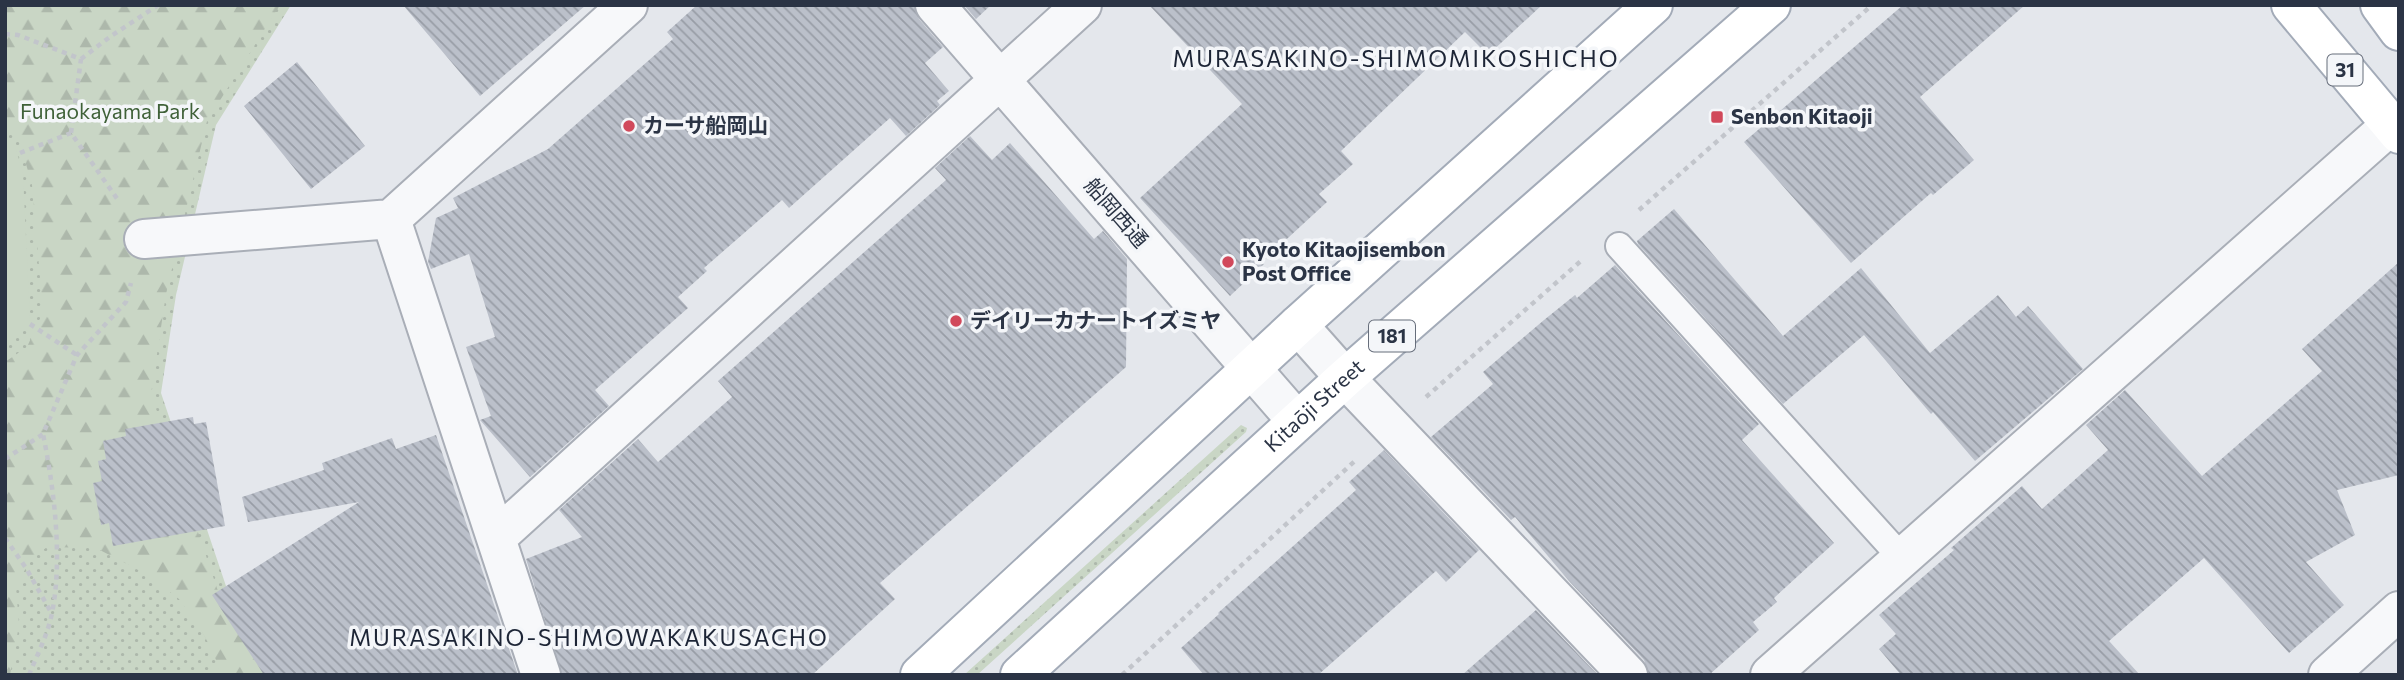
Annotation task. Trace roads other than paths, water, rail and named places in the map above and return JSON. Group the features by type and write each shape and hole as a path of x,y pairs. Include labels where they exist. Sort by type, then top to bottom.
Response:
{"main road":[{"path":"920,675 1298,325 1653,5"},
{"name":"Kitaōji Street","path":"1020,675 1345,378 1772,5"},
{"name":"31","path":"2291,5 2395,130"},
{"path":"2380,5 2399,31"}],"street":[{"path":"144,239 391,219 628,5"},
{"name":"船岡西通","path":"935,5 1297,421"},
{"path":"496,538 1082,5"},
{"path":"1770,675 2395,130"},
{"path":"391,219 541,675"},
{"path":"1298,325 1345,378 1628,675"},
{"path":"2328,675 2399,611"}],"lane":[{"path":"1619,246 1902,558"}],"place":[{"name":"Senbon Kitaoji","path":"1717,117"},
{"name":"カーサ船岡山","path":"629,126"},
{"name":"Kyoto Kitaojisembon Post Office","path":"1228,262"},
{"name":"デイリーカナートイズミヤ","path":"956,321"}],"district":[{"name":"MURASAKINO-SHIMOMIKOSHICHO","path":"1396,59"},
{"name":"MURASAKINO-SHIMOWAKAKUSACHO","path":"589,638"}],"park label":[{"name":"Funaokayama Park","path":"110,112"}]}
